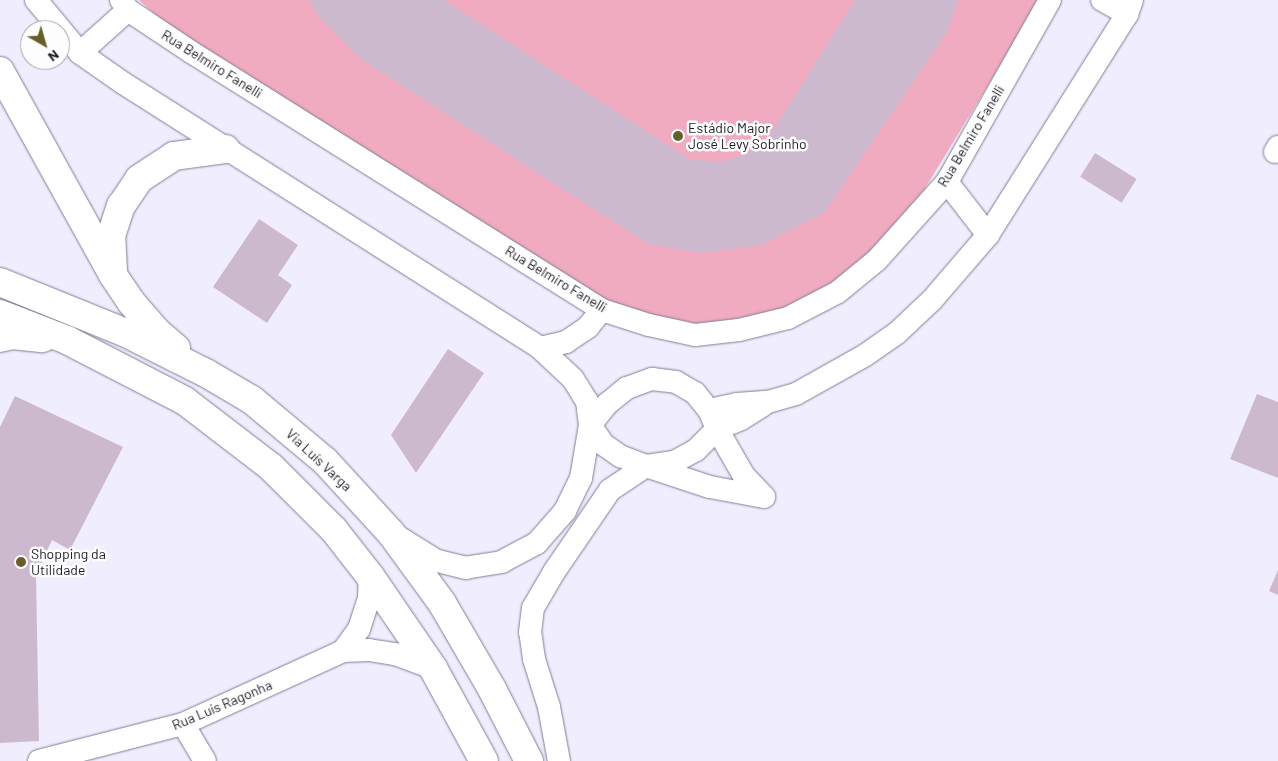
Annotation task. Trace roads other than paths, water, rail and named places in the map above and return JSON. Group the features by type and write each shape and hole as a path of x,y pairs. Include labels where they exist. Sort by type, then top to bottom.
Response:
{"main road":[{"path":"0,70 113,275 131,302 155,330 206,373"},
{"path":"113,275 111,236 121,206 140,179 174,156 226,150"},
{"name":"Via Luís Varga","path":"0,282 124,332 206,373 252,400 325,461 391,533 442,603 492,690 529,761"},
{"path":"0,314 67,340 184,401 271,467 334,530 370,576 433,668 484,761"},
{"path":"0,338 12,335 67,340"}],"street":[{"path":"36,0 80,53 226,150 540,348 573,379 586,401 590,425 581,478 564,511 537,543 502,562 466,568 437,561 391,533"},
{"name":"Rua Belmiro Fanelli","path":"124,5 602,310 649,325 695,335 739,330 788,318 838,292 877,260 946,182 1050,0"},
{"path":"713,420 741,419 768,402 796,394 830,376 864,356 897,333 932,300 988,235 1130,7 1102,0"},
{"path":"80,53 124,5"},
{"path":"946,182 988,235"},
{"path":"540,348 566,342 588,327 602,310"},
{"path":"652,379 676,382 695,394 713,420 744,476 764,498 710,487 620,456 603,444 590,425 607,404 627,388 652,379"},
{"path":"559,761 549,707 534,659 530,632 534,608 554,572 610,490 646,466 674,462 696,450 713,420"},
{"name":"Rua Luís Ragonha","path":"343,651 359,629 369,599 370,576"},
{"name":"Rua Luís Ragonha","path":"39,761 183,724 343,651 369,650 395,654 433,668"},
{"path":"183,724 205,761"}],"place":[{"name":"Estádio Major José Levy Sobrinho","path":"678,136"},
{"name":"Shopping da Utilidade","path":"21,562"}]}
